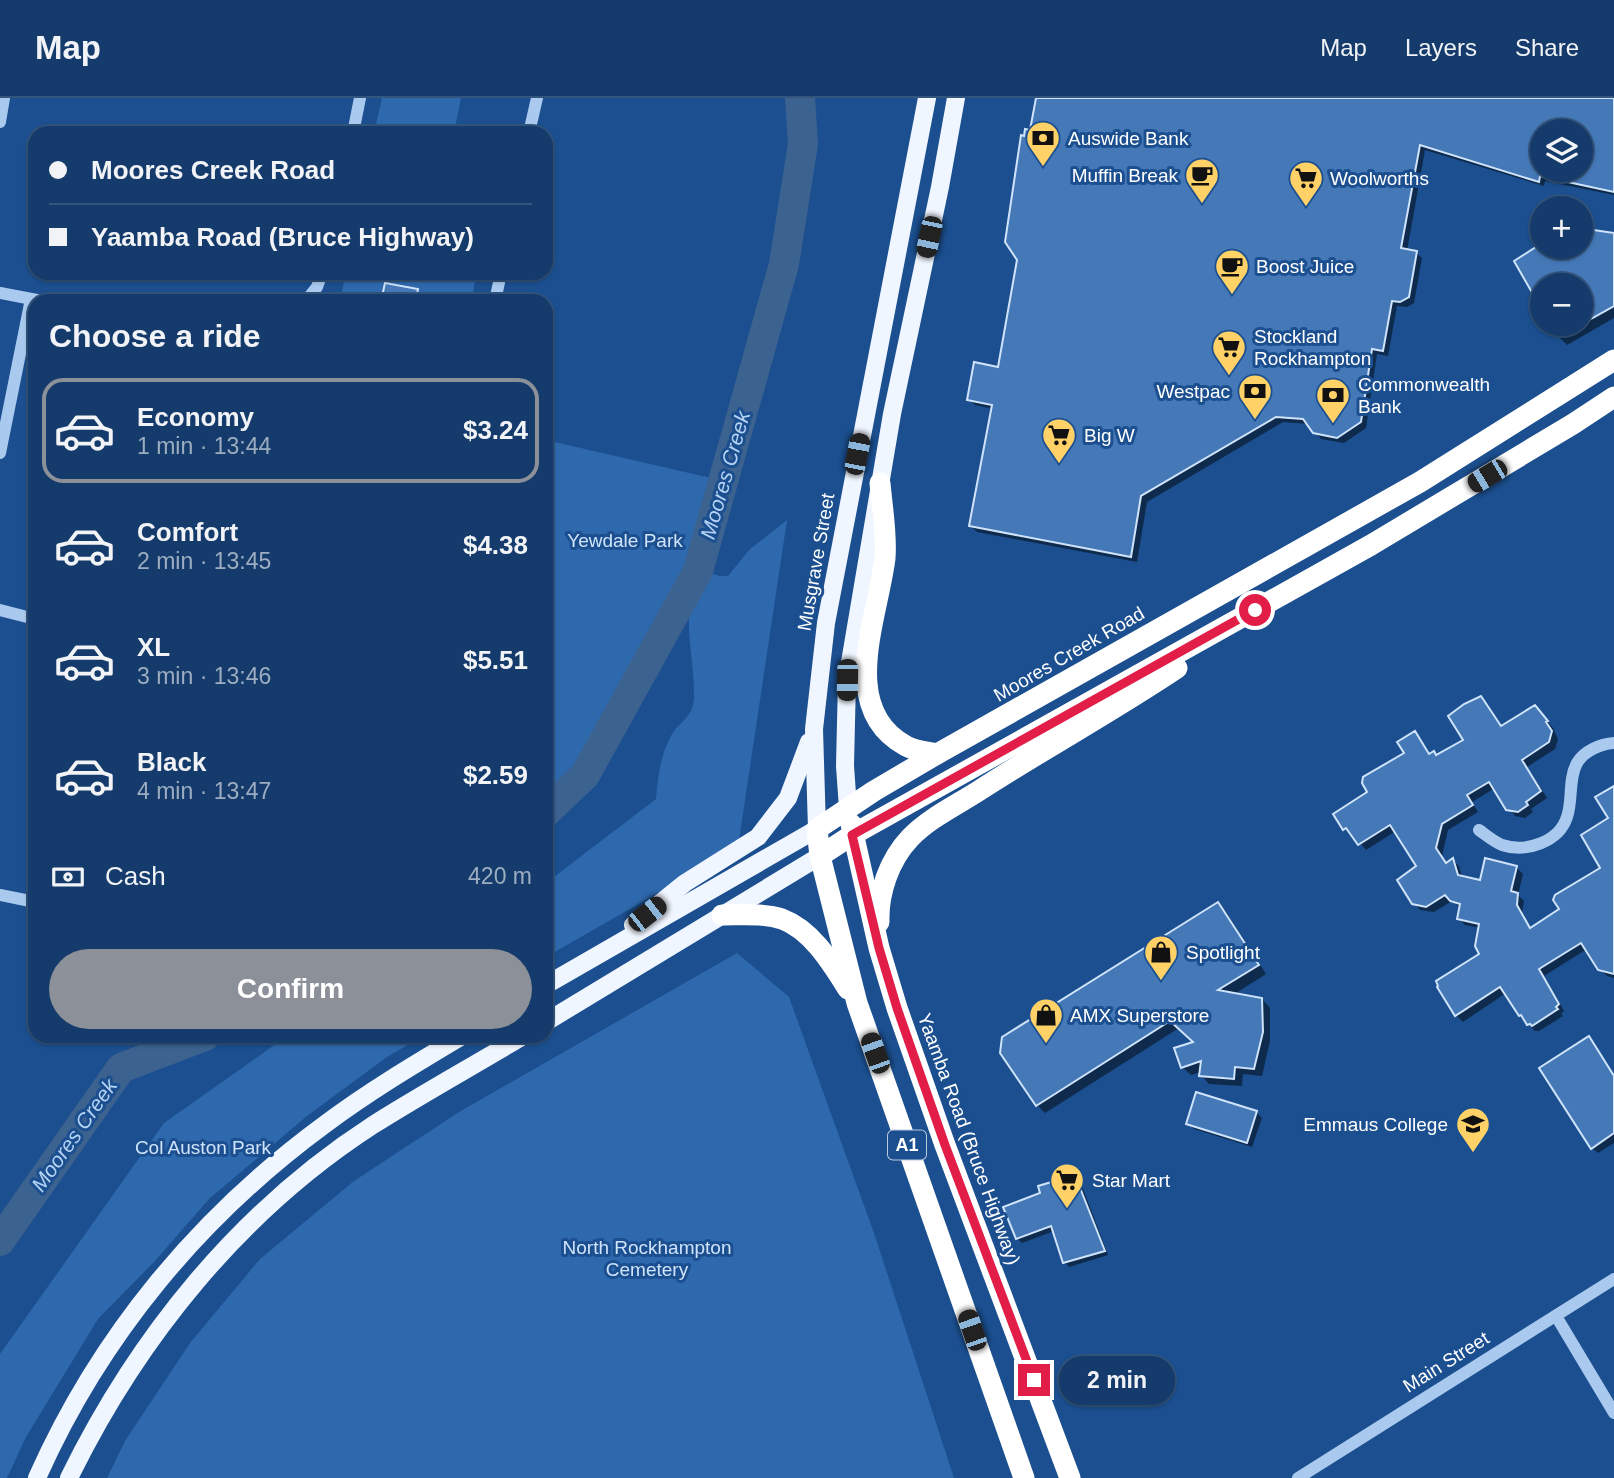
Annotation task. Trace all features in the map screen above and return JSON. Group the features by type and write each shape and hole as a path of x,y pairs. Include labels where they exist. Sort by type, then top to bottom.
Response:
{"highway":[{"name":"Moores Creek Road","path":"817,829 937,754 1420,482 1614,360"},
{"name":"A1","path":"820,856 852,835 1328,569 1561,432 1614,397"},
{"path":"880,483 885,556 866,673 868,700 881,724 905,746 937,754"},
{"name":"A1","path":"879,948 878,904 885,882 895,858 923,826 1111,712 1328,569"},
{"name":"Yaamba Road (Bruce Highway)","path":"848,808 879,948 945,1145 1070,1478"},
{"name":"A1","path":"817,829 820,856 857,1003 1024,1478"},
{"path":"722,915 768,916 795,926 830,961 857,1003"}],"main road":[{"name":"Musgrave Street","path":"817,829 814,729 819,671 842,531 927,98"},
{"path":"848,808 845,766 847,680 892,414 956,98"},
{"path":"589,960 685,883 758,837 788,798 814,729"},
{"name":"Moores Creek Road","path":"553,981 817,829"},
{"path":"553,1018 820,856"},
{"path":"37,1478 75,1399 121,1328 170,1266 225,1208 322,1127 372,1091 451,1043"},
{"path":"69,1478 93,1430 140,1354 180,1299 235,1239 296,1182 372,1126 511,1043"}],"street":[{"path":"0,122 5,98"},
{"path":"354,126 360,98"},
{"path":"531,126 537,98"},
{"path":"0,293 28,298"},
{"path":"0,453 28,334"},
{"path":"0,610 28,617"},
{"path":"1479,830 1502,845 1533,845 1546,841 1559,832 1567,818 1577,763 1587,752 1598,746 1614,743"},
{"path":"0,895 28,901"},
{"name":"Main Street","path":"1302,1477 1614,1279"},
{"path":"1556,1316 1614,1413"}],"green space":[{"path":"382,98 461,98 455,126 376,126"},
{"path":"344,280 476,280 472,294 342,294"},
{"name":"Yewdale Park","path":"553,442 724,481 698,572 585,775 553,805"},
{"path":"787,520 738,847 553,953 553,878 656,799 664,751 674,731 692,709 694,681 689,615 695,584 703,570 719,576 728,576 749,550"},
{"name":"North Rockhampton Cemetery","path":"737,953 789,997 875,1236 954,1478 107,1478 125,1441 190,1343 260,1259 354,1181 459,1112"},
{"name":"Col Auston Park","path":"277,1043 411,1043 387,1057 307,1116 209,1199 154,1262 98,1319 26,1437 7,1478 0,1478 0,1354 164,1123"}],"building":[{"path":"1036,98 1614,98 1614,192 1568,182 1593,182 1593,119 1530,119 1530,179 1420,145 1401,248 1417,251 1409,297 1400,302 1392,301 1383,351 1372,349 1361,422 1337,438 1313,433 1303,419 1276,417 1141,496 1131,557 969,526 992,405 967,400 974,362 998,367 1017,260 1005,242 1021,135 1024,136 1025,129 1030,130"},
{"path":"1593,230 1614,233 1614,306 1593,318 1593,273 1530,273 1530,289 1514,261 1530,251 1530,259 1593,259"},
{"path":"385,283 418,289 417,294 383,294"},
{"path":"1481,696 1501,726 1535,705 1548,721 1546,722 1552,731 1549,742 1522,760 1541,791 1518,812 1506,810 1489,782 1467,795 1473,805 1442,824 1436,848 1446,863 1453,858 1458,875 1480,880 1485,858 1517,866 1511,891 1518,893 1517,905 1530,928 1559,909 1553,900 1555,895 1600,868 1581,835 1608,818 1595,797 1614,786 1614,974 1598,970 1581,943 1539,969 1559,1004 1556,1007 1558,1009 1532,1026 1527,1025 1521,1015 1519,1016 1500,987 1455,1016 1436,981 1479,954 1475,946 1479,924 1457,919 1460,904 1450,901 1445,895 1426,907 1412,904 1397,880 1416,866 1390,825 1358,845 1346,828 1343,830 1333,814 1367,792 1362,783 1363,777 1404,753 1397,742 1415,731 1429,754 1434,751 1436,755 1463,740 1448,716"},
{"path":"1218,902 1259,965 1218,990 1262,998 1263,1032 1254,1069 1235,1067 1234,1079 1199,1076 1201,1061 1181,1068 1174,1048 1193,1042 1170,1021 1036,1106 1000,1053 1002,1037"},
{"path":"1589,1036 1614,1076 1614,1133 1591,1149 1539,1068"},
{"path":"1196,1092 1257,1111 1247,1143 1186,1124"},
{"name":"Star Mart","path":"1075,1175 1105,1251 1063,1263 1051,1226 1016,1239 1003,1207 1040,1193 1038,1186"}],"waterway":[{"name":"Moores Creek","path":"553,805 585,775 698,571 784,264 803,144 800,98"},
{"name":"Moores Creek","path":"0,1241 121,1068 187,1043"}],"place":[{"name":"Auswide Bank","path":"1043,168"},
{"name":"Muffin Break","path":"1202,205"},
{"name":"Woolworths","path":"1306,208"},
{"name":"Boost Juice","path":"1232,296"},
{"name":"Stockland Rockhampton","path":"1229,377"},
{"name":"Westpac","path":"1255,421"},
{"name":"Commonwealth Bank","path":"1333,425"},
{"name":"Big W","path":"1059,465"},
{"name":"Spotlight","path":"1161,982"},
{"name":"AMX Superstore","path":"1046,1045"},
{"name":"Emmaus College","path":"1473,1154"},
{"name":"Star Mart","path":"1067,1210"}],"route":[{"path":"1034,1380 945,1145 897,1008 879,948 852,835 1255,610"}]}
